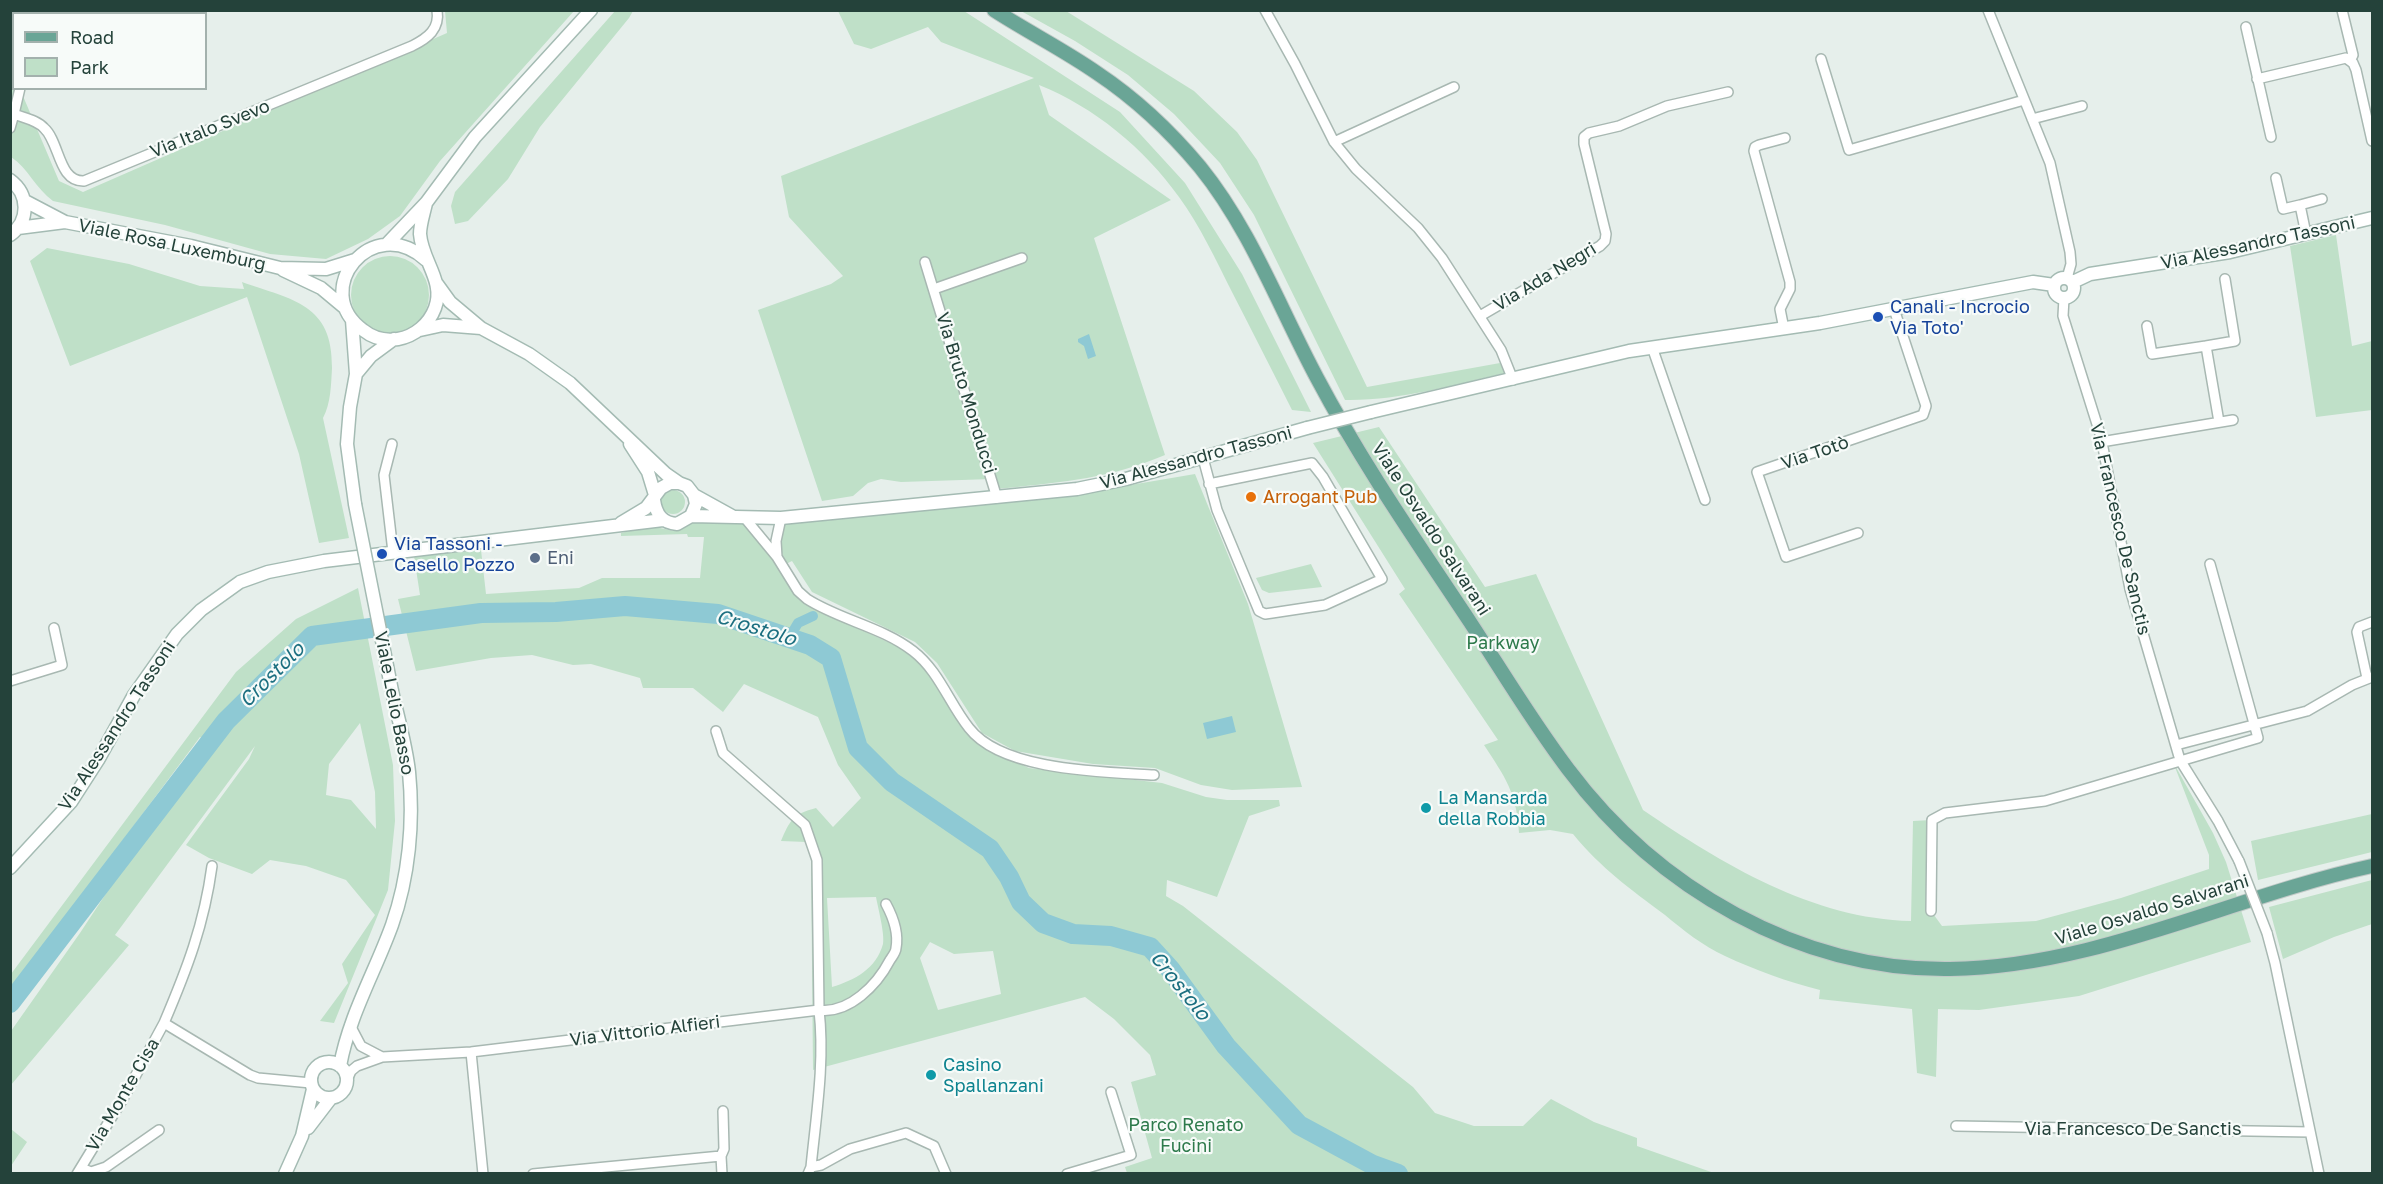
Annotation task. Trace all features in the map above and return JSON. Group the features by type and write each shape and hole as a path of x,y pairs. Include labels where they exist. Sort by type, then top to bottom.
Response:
{"main road":[{"name":"Viale Osvaldo Salvarani","path":"994,10 1094,70 1114,85 1150,114 1199,166 1232,211 1314,373 1362,457 1568,770 1616,826 1650,857 1678,879 1730,912 1797,941 1852,958 1910,967 1943,969 2000,967 2082,952 2270,892 2373,866"}],"street":[{"name":"Via Italo Svevo","path":"14,114 44,127 68,174 78,181 84,181 412,46 426,39 435,29 437,10"},
{"path":"481,328 443,326 394,339 375,337 366,333 352,320 345,308 344,282 355,260 366,251 387,244 426,202 475,137 591,10"},
{"name":"Via Ada Negri","path":"1266,10 1335,142 1356,169 1418,228 1442,258 1501,350 1513,380"},
{"path":"1988,10 2050,163 2070,252 2070,280 2074,292 2064,298 2056,295 2054,285 2058,279 2070,280"},
{"path":"2342,10 2353,55 2350,61"},
{"path":"2246,27 2271,137"},
{"path":"2257,79 2346,58 2356,70 2373,141"},
{"path":"1821,59 1849,150 2024,100"},
{"path":"1335,142 1454,87"},
{"path":"10,128 20,90"},
{"name":"Via Ada Negri","path":"1480,316 1605,241 1606,234 1584,144 1584,137 1588,133 1619,126 1667,106 1728,92"},
{"path":"2032,119 2082,106"},
{"path":"1784,329 1780,309 1790,289 1790,282 1754,151 1758,145 1785,138"},
{"path":"2276,178 2283,209 2322,199"},
{"name":"Viale Rosa Luxemburg","path":"10,180 19,188 25,201 23,220 14,231"},
{"name":"Viale Rosa Luxemburg","path":"25,201 65,222 191,246 279,268 321,288 345,308"},
{"path":"426,202 420,233 426,260 437,284 450,302 481,328 546,365 585,395 666,474 679,483"},
{"path":"2300,204 2306,234"},
{"name":"Via Alessandro Tassoni","path":"2070,280 2090,274 2210,256 2373,218"},
{"name":"Viale Rosa Luxemburg","path":"14,231 65,222"},
{"path":"387,244 412,250 426,260"},
{"name":"Via Bruto Monducci","path":"934,289 1022,258"},
{"name":"Viale Rosa Luxemburg","path":"279,268 326,269 355,260"},
{"name":"Via Bruto Monducci","path":"925,262 998,498"},
{"path":"2147,326 2152,354 2235,341 2225,279"},
{"name":"Via Alessandro Tassoni","path":"10,868 71,802 148,675 177,634 201,610 240,582 268,572 324,561 617,525 663,520 677,524 691,516 781,518 998,498 1102,484 1307,428 1604,357 1652,347 1784,329 2034,282 2054,285"},
{"path":"418,331 428,320 435,306 437,284"},
{"name":"Via Francesco De Sanctis","path":"2064,298 2063,316 2101,442 2130,590 2180,760 2218,820 2239,861 2266,933 2275,963 2319,1173"},
{"name":"Via Totò","path":"1858,533 1786,557 1757,472 1923,415 1926,406 1894,309"},
{"name":"Viale Lelio Basso","path":"350,1025 393,922 406,863 411,812 409,773 355,504 348,457 347,430 356,374 352,320"},
{"path":"356,374 371,356 394,339"},
{"path":"2206,346 2219,422"},
{"path":"1652,347 1705,500"},
{"path":"2101,442 2233,420"},
{"path":"623,433 648,472 657,513 663,520"},
{"path":"392,444 384,475 393,552"},
{"path":"1203,458 1209,484 1217,510 1259,611 1265,614 1325,605 1382,579 1323,477 1312,463 1209,484"},
{"name":"Via Alessandro Tassoni","path":"617,525 638,514 665,485 679,483 687,486 694,495 738,517"},
{"path":"691,516 696,504 694,495"},
{"path":"738,517 777,557 798,591 807,600 893,638 931,667 968,727 986,744 1011,757 1046,764 1154,775"},
{"path":"777,557 776,541 781,518"},
{"path":"1931,911 1932,820 1945,813 2045,801 2258,738 2210,564"},
{"path":"2176,745 2307,711 2370,677 2356,632 2359,627 2373,622"},
{"path":"10,681 62,665 54,628"},
{"path":"716,732 723,753 805,825 817,860 819,1010 822,1034 809,1170 850,1149 906,1134 934,1146 946,1173"},
{"name":"Via Monte Cisa","path":"159,1130 106,1167 91,1172 79,1171 124,1097 164,1023 189,964 207,900 212,866"},
{"name":"Via Vittorio Alfieri","path":"343,1072 351,1071 378,1056 471,1052 819,1010 829,1012 856,1000 883,974 897,949 895,920 886,904"},
{"name":"Via Monte Cisa","path":"164,1023 250,1076 312,1086"},
{"path":"285,1173 302,1136 319,1112 331,1098 344,1091 345,1039 350,1025"},
{"path":"350,1025 360,1046 378,1056"},
{"path":"302,1136 314,1070 324,1063 345,1039"},
{"path":"471,1052 483,1173"},
{"path":"324,1063 330,1062 343,1072"},
{"path":"312,1086 321,1097 331,1098"},
{"path":"1067,1173 1131,1155 1111,1092"},
{"path":"722,1173 723,1111"},
{"name":"Via Francesco De Sanctis","path":"1956,1126 2310,1132"},
{"path":"533,1173 721,1156"}],"green space":[{"path":"445,11 574,11 440,161 400,216 368,239 326,259 270,254 165,225 53,201 11,157 10,67 12,90 20,90 59,181 83,192 447,33"},
{"path":"615,11 633,11 540,127 508,179 468,221 455,224 451,206 455,192"},
{"path":"838,11 964,11 1120,112 1185,183 1242,274 1311,412 1292,410 1207,243 1187,208 1165,179 1134,146 1098,117 1039,85 1049,115 1171,200 1094,238 1165,455 1106,474 1007,488 995,489 992,479 901,482 881,479 868,483 853,496 822,501 758,310 831,284 843,276 789,217 781,176 1034,78 941,42 928,27 871,49 854,44"},
{"path":"1021,11 1066,11 1194,91 1237,132 1257,160 1367,387 1500,363 1505,373 1406,395 1345,400 1254,215 1220,163 1174,114 1128,75 1075,41"},
{"path":"2336,235 2352,346 2372,341 2372,410 2316,417 2290,246"},
{"path":"47,248 129,264 200,286 244,289 242,282 293,300 317,317 326,330 331,347 331,387 328,406 323,418 349,538 319,543 299,454 247,297 70,366 30,261"},
{"path":"390,256 405,259 417,268 426,280 429,295 426,310 417,322 405,331 390,334 375,331 363,322 354,310 351,295 354,280 363,268 375,259"},
{"name":"Parkway","path":"1379,427 1485,587 1536,574 1643,810 1704,850 1770,885 1804,899 1875,918 1911,921 1913,821 1932,820 1931,911 1942,926 2036,921 2121,898 2209,869 2209,855 2173,762 2213,833 2226,862 2251,942 2079,996 1979,1010 1938,1009 1936,1077 1917,1073 1912,1009 1819,999 1820,990 1760,971 1701,943 1616,878 1573,834 1550,830 1519,833 1513,796 1484,745 1498,740 1399,594 1405,589 1313,443"},
{"path":"1195,474 1248,604 1302,787 1232,790 1201,785 1155,768 1093,764 1015,751 982,733 937,663 915,642 812,592 792,561 786,564 780,547 785,523 999,503 1101,490"},
{"path":"673,490 682,493 685,502 682,511 673,514 664,511 661,502 664,493"},
{"name":"Parco Renato Fucini","path":"698,521 743,524 756,535 796,595 809,606 901,648 928,671 969,735 980,745 1029,768 1162,783 1206,797 1227,800 1279,800 1280,806 1249,816 1217,897 1167,880 1166,896 1183,906 1413,1087 1435,1113 1474,1126 1523,1126 1551,1099 1594,1122 1637,1138 1637,1146 1714,1173 1127,1173 1125,1167 1152,1158 1131,1082 1156,1075 1150,1055 1114,1019 1085,997 813,1070 811,858 806,842 781,841 793,819 802,813 816,808 833,827 861,798 838,765 818,717 744,684 723,712 693,688 643,688 640,678 591,664 573,665 532,655 491,658 416,671 398,599 420,595 414,556 481,550 486,594 579,588 602,578 700,578 704,537 688,537 687,534 621,536 621,533 652,526 673,531","holes":["876,897 883,934 880,953 864,972 832,987 827,898","930,942 954,954 993,951 1001,994 938,1010 920,958"]},
{"path":"1311,564 1322,587 1269,593 1262,590 1256,578"},
{"path":"358,588 393,765 395,821 388,890 334,1023 320,1021 348,983 342,964 375,915 346,880 306,866 270,860 252,874 209,858 186,845 249,759 255,746 115,935 129,945 11,1085 11,1031 132,854 212,745 200,737 11,990 11,974 236,672 296,619","holes":["360,723 375,792 376,829 351,800 326,795 329,764"]},
{"path":"2372,814 2372,852 2258,880 2251,841"},
{"path":"2372,880 2372,924 2334,937 2283,959 2269,907"},
{"path":"11,1129 27,1142 11,1166"}],"water":[{"path":"1089,334 1096,356 1088,359 1084,346 1078,342 1078,339"},
{"path":"1232,716 1236,732 1207,739 1203,723"}],"waterway":[{"name":"Crostolo","path":"10,1003 226,721 312,636 481,613 556,612 625,606 718,614 810,645 831,658 858,748 892,782 990,849 1009,877 1021,902 1043,923 1073,934 1111,936 1150,947 1170,969 1226,1046 1299,1125 1373,1165 1398,1174"},
{"path":"789,638 798,623 813,616"}],"place":[{"name":"Canali - Incrocio Via Toto'","path":"1878,317"},
{"name":"Arrogant Pub","path":"1251,497"},
{"name":"Via Tassoni - Casello Pozzo","path":"382,554"},
{"name":"Eni","path":"535,558"},
{"name":"La Mansarda della Robbia","path":"1426,808"},
{"name":"Casino Spallanzani","path":"931,1075"}]}
